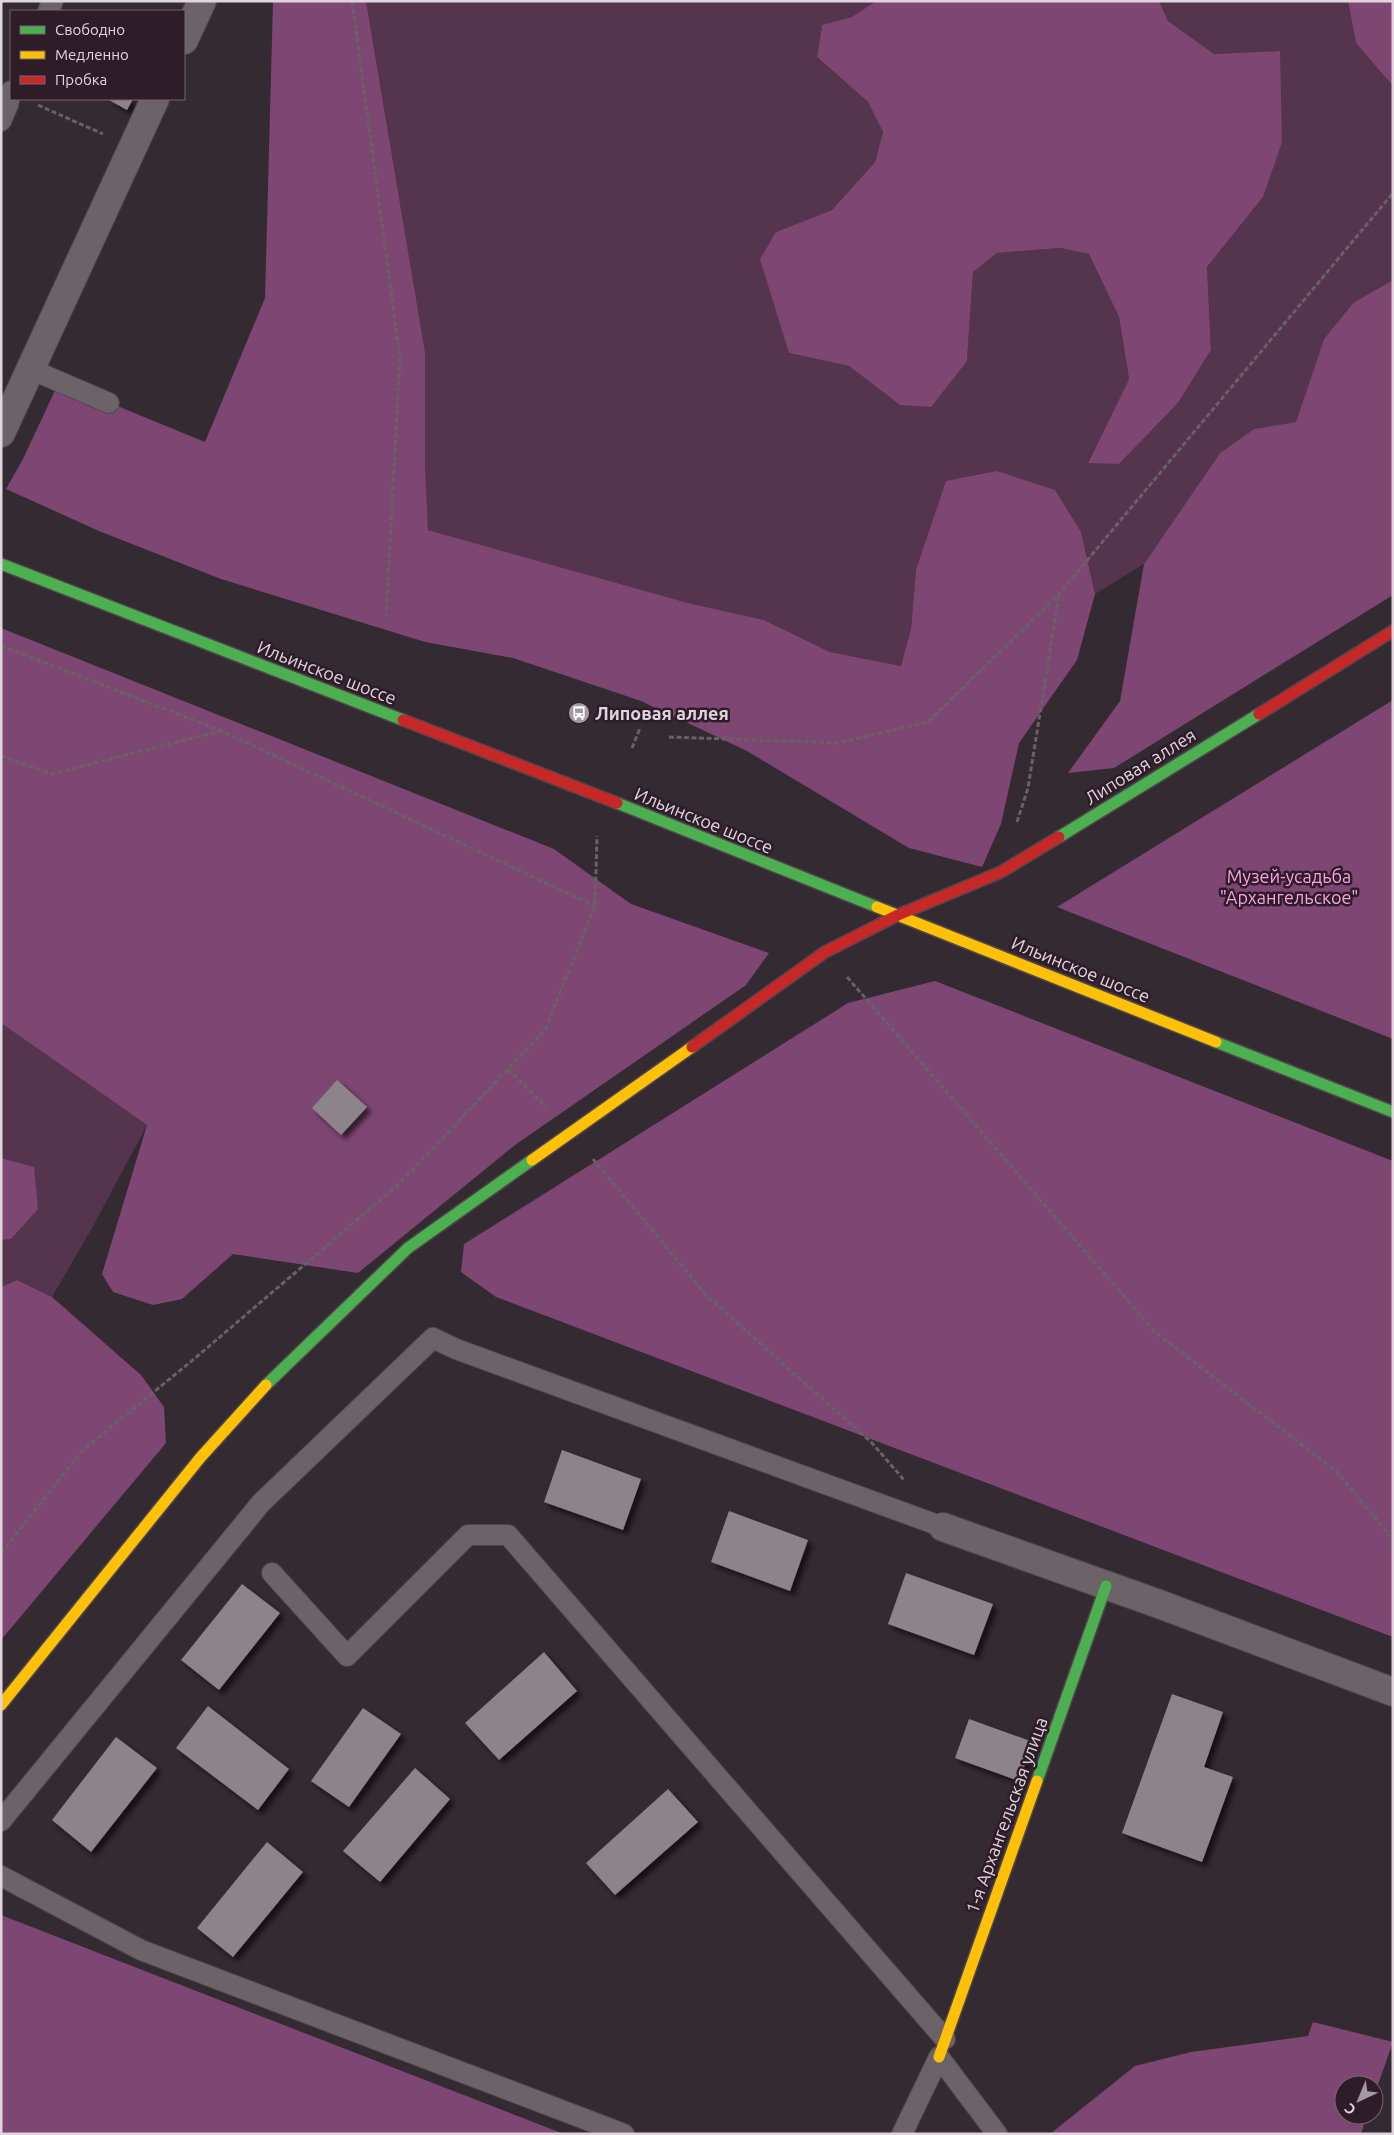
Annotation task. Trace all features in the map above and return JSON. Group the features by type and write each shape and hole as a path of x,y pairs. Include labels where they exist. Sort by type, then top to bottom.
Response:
{"street":[{"path":"185,38 202,1"},
{"path":"1,433 155,100"},
{"name":"Ильинское шоссе","path":"1,564 554,778 1393,1112"},
{"name":"Липовая аллея","path":"1,1705 200,1458 252,1398 408,1248 570,1131 825,952 898,915 1001,872 1393,631"},
{"path":"943,1527 1393,1692"},
{"name":"1-я Архангельская улица","path":"942,2048 1106,1586"}],"lane":[{"path":"30,370 110,403"},
{"path":"1,1821 261,1503 433,1338 456,1349 943,1527"},
{"path":"272,1573 347,1656 468,1534 508,1535 942,2048 998,2134"},
{"path":"1,1876 141,1950 624,2134"},
{"path":"902,2134 942,2048"}],"path":[{"path":"352,1 400,358 386,616"},
{"path":"32,102 132,147"},
{"path":"669,738 838,743 928,722 1060,593 1393,193"},
{"path":"1001,872 1028,788 1060,593"},
{"path":"1,646 222,731 596,906"},
{"path":"632,748 640,728"},
{"path":"1,756 51,774 222,731"},
{"path":"1,1553 82,1451 202,1352 398,1185 546,1030 596,906 597,836"},
{"path":"825,952 1154,1331 1338,1472 1393,1540"},
{"path":"508,1069 570,1131 707,1296 872,1443 904,1481"}],"shaded area":[{"path":"366,1 876,1 852,17 822,25 817,57 868,102 883,132 875,162 832,210 776,232 789,353 849,366 900,405 967,361 973,272 997,253 1060,248 1089,254 1119,317 1129,379 1088,462 1119,464 1178,403 1211,350 1207,267 1263,197 1280,51 1214,54 1168,21 1159,1 1348,1 1356,43 1393,86 1393,280 1353,303 1324,339 1296,422 1254,429 1220,453 1144,564 1095,594 1081,532 916,570 911,629 902,666 830,652 764,620 688,603 428,530 425,463 425,352"},
{"path":"1,1023 147,1125 92,1228 52,1297 17,1280 1,1287 1,1240 12,1239 34,1167 1,1158"}],"green space":[{"path":"273,1 366,1 425,352 425,463 428,530 688,603 764,620 830,652 901,666 911,629 916,570 946,481 997,471 1055,490 1081,532 1095,594 1077,660 1019,743 1001,824 982,867 909,848 747,751 641,701 513,658 425,642 221,579 99,531 6,489 23,459 59,382 205,442 265,298"},
{"path":"876,1 1159,1 1168,21 1214,54 1280,51 1282,142 1263,197 1207,267 1211,350 1178,403 1119,464 1088,463 1129,379 1119,317 1089,254 1060,248 997,253 973,272 967,361 931,407 900,405 849,366 789,353 760,259 776,232 832,210 875,162 883,132 868,102 817,57 822,25 852,17"},
{"path":"1348,1 1393,1 1393,86 1356,43"},
{"path":"1393,280 1393,595 1114,768 1068,773 1120,701 1144,564 1220,453 1254,429 1296,422 1324,339 1353,303"},
{"path":"1,628 554,849 631,904 769,953 746,985 515,1145 358,1273 233,1254 182,1299 153,1305 113,1292 102,1274 147,1125 1,1023"},
{"name":"Музей-усадьба \"Архангельское\"","path":"1393,700 1393,1039 1057,907"},
{"path":"935,981 1393,1161 1393,1637 496,1297 461,1272 464,1244 848,1003"},
{"path":"1,1158 34,1167 38,1209 11,1239 1,1240"},
{"path":"17,1280 52,1297 141,1375 164,1407 166,1443 1,1640 1,1287"},
{"path":"1,1915 564,2134 1,2134"},
{"path":"1313,2022 1393,2042 1381,2075 1334,2075 1334,2125 1364,2125 1361,2134 1050,2134 1135,2066 1191,2052 1308,2036"}],"building":[{"path":"109,100 132,100 127,110"},
{"path":"337,1080 367,1107 341,1135 312,1108"},
{"path":"562,1450 641,1479 623,1530 544,1502"},
{"path":"729,1511 808,1540 790,1591 711,1562"},
{"path":"906,1573 993,1604 974,1655 888,1624"},
{"path":"242,1584 280,1613 219,1690 181,1660"},
{"path":"544,1652 577,1691 499,1760 465,1723"},
{"path":"1172,1694 1223,1712 1204,1767 1233,1777 1202,1862 1122,1833"},
{"path":"208,1706 289,1769 258,1810 176,1748"},
{"path":"363,1708 401,1734 349,1807 311,1781"},
{"path":"969,1719 1033,1742 1019,1781 955,1758"},
{"path":"116,1737 157,1768 91,1852 52,1820"},
{"path":"415,1768 450,1799 380,1882 343,1851"},
{"path":"668,1789 698,1822 615,1895 586,1863"},
{"path":"267,1842 303,1872 233,1957 197,1928"}],"traffic: fast":[{"path":"1,564 403,720"},
{"path":"1059,837 1259,714"},
{"path":"617,803 877,907"},
{"path":"1216,1042 1393,1112"},
{"path":"266,1385 408,1248 532,1160"},
{"path":"1037,1781 1106,1586"}],"traffic: slow":[{"path":"877,907 1216,1042"},
{"path":"532,1160 692,1047"},
{"path":"1,1705 200,1458 266,1385"},
{"path":"939,2057 1037,1781"}],"traffic: jam":[{"path":"1259,714 1393,631"},
{"path":"403,720 617,803"},
{"path":"692,1047 825,952 898,915 1001,872 1059,837"}],"place":[{"name":"Липовая аллея","path":"579,713"}]}
